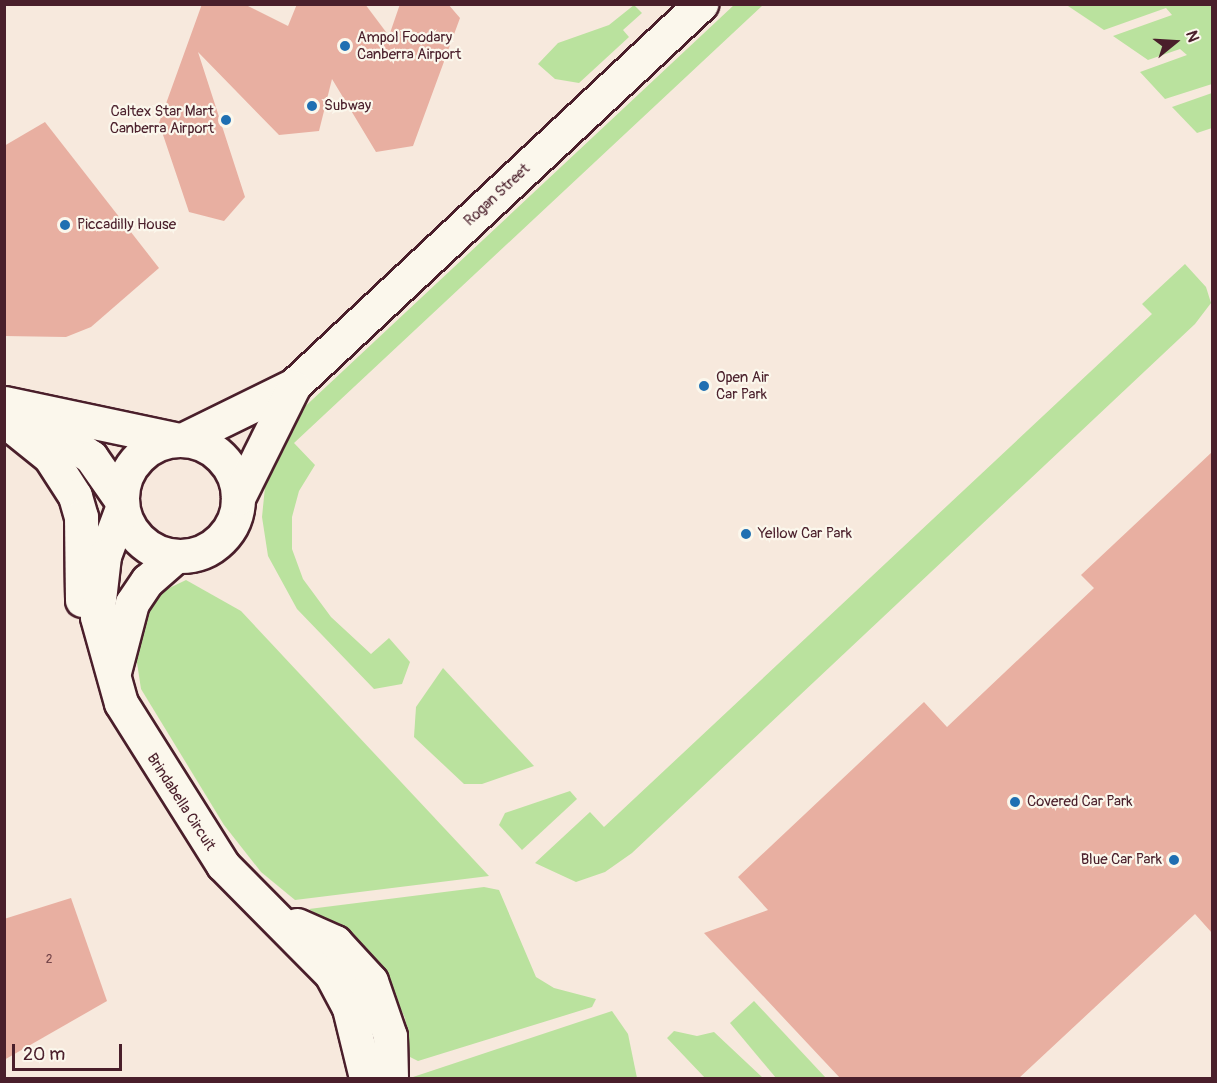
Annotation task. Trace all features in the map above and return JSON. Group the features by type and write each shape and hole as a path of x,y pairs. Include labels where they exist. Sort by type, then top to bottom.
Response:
{"street":[{"name":"Rogan Street","path":"180,439 294,386 701,4"},
{"name":"Rogan Street","path":"238,498 294,386"},
{"path":"5,409 180,439 212,449 226,462 238,498 235,517 219,541 195,555 176,556 141,542 122,504 91,456 5,409"},
{"path":"5,409 50,457 75,496 81,517 82,602 113,683"},
{"path":"122,504 136,459 154,445 180,439"},
{"name":"Brindabella Circuit","path":"122,504 104,556 96,616 113,683 137,735 223,865 336,982 354,1023 366,1078"},
{"path":"113,683 118,643 132,603 147,581 176,556"},
{"name":"Brindabella Circuit","path":"267,908 335,942 366,975 389,1029 391,1078"}],"green space":[{"path":"634,5 642,13 623,30 629,37 579,83 555,79 538,64 558,43 609,25"},
{"path":"734,5 763,5 294,443 315,465 299,491 292,517 292,549 303,579 331,617 371,654 389,638 410,662 402,684 374,689 297,609 268,556 262,517 266,477 297,414"},
{"path":"1212,5 1212,84 1165,99 1140,72 1187,55 1180,49 1148,60 1113,36 1172,15 1166,8 1104,30 1068,6"},
{"path":"1212,93 1212,128 1197,133 1172,107"},
{"path":"1185,264 1206,287 1211,303 1195,324 632,853 605,872 576,882 535,863 590,812 604,827 1152,314 1142,304"},
{"path":"186,580 241,611 489,876 295,900 261,872 224,825 141,689 136,656 145,617 159,593"},
{"path":"443,668 534,766 482,784 464,784 414,737 416,707"},
{"path":"570,791 577,799 522,850 499,825 505,813"},
{"path":"484,887 499,890 536,977 554,988 596,999 592,1007 418,1061 410,1057 405,1018 385,975 338,927 309,909"},
{"path":"754,1001 826,1078 776,1078 730,1023"},
{"path":"612,1011 628,1034 637,1078 410,1078"},
{"path":"674,1031 697,1036 714,1032 763,1078 705,1078 667,1038"}],"building":[{"path":"202,4 244,4 288,26 297,4 365,4 389,36 400,4 448,4 460,18 413,146 376,152 332,79 319,131 279,135 198,52 245,197 224,221 189,212 159,123"},
{"name":"Piccadilly House","path":"45,122 159,268 91,327 66,337 4,336 4,146"},
{"name":"Covered Car Park","path":"1212,452 1212,933 1195,914 1019,1078 840,1078 704,933 768,910 738,877 924,702 947,727 1094,588 1081,575"},
{"path":"71,898 107,1001 4,1060 4,919"}],"place":[{"name":"Ampol Foodary Canberra Airport","path":"345,46"},
{"name":"Subway","path":"312,106"},
{"name":"Caltex Star Mart Canberra Airport","path":"226,120"},
{"name":"Piccadilly House","path":"65,225"},
{"name":"Open Air Car Park","path":"704,386"},
{"name":"Yellow Car Park","path":"746,534"},
{"name":"Covered Car Park","path":"1015,802"},
{"name":"Blue Car Park","path":"1174,860"}]}
